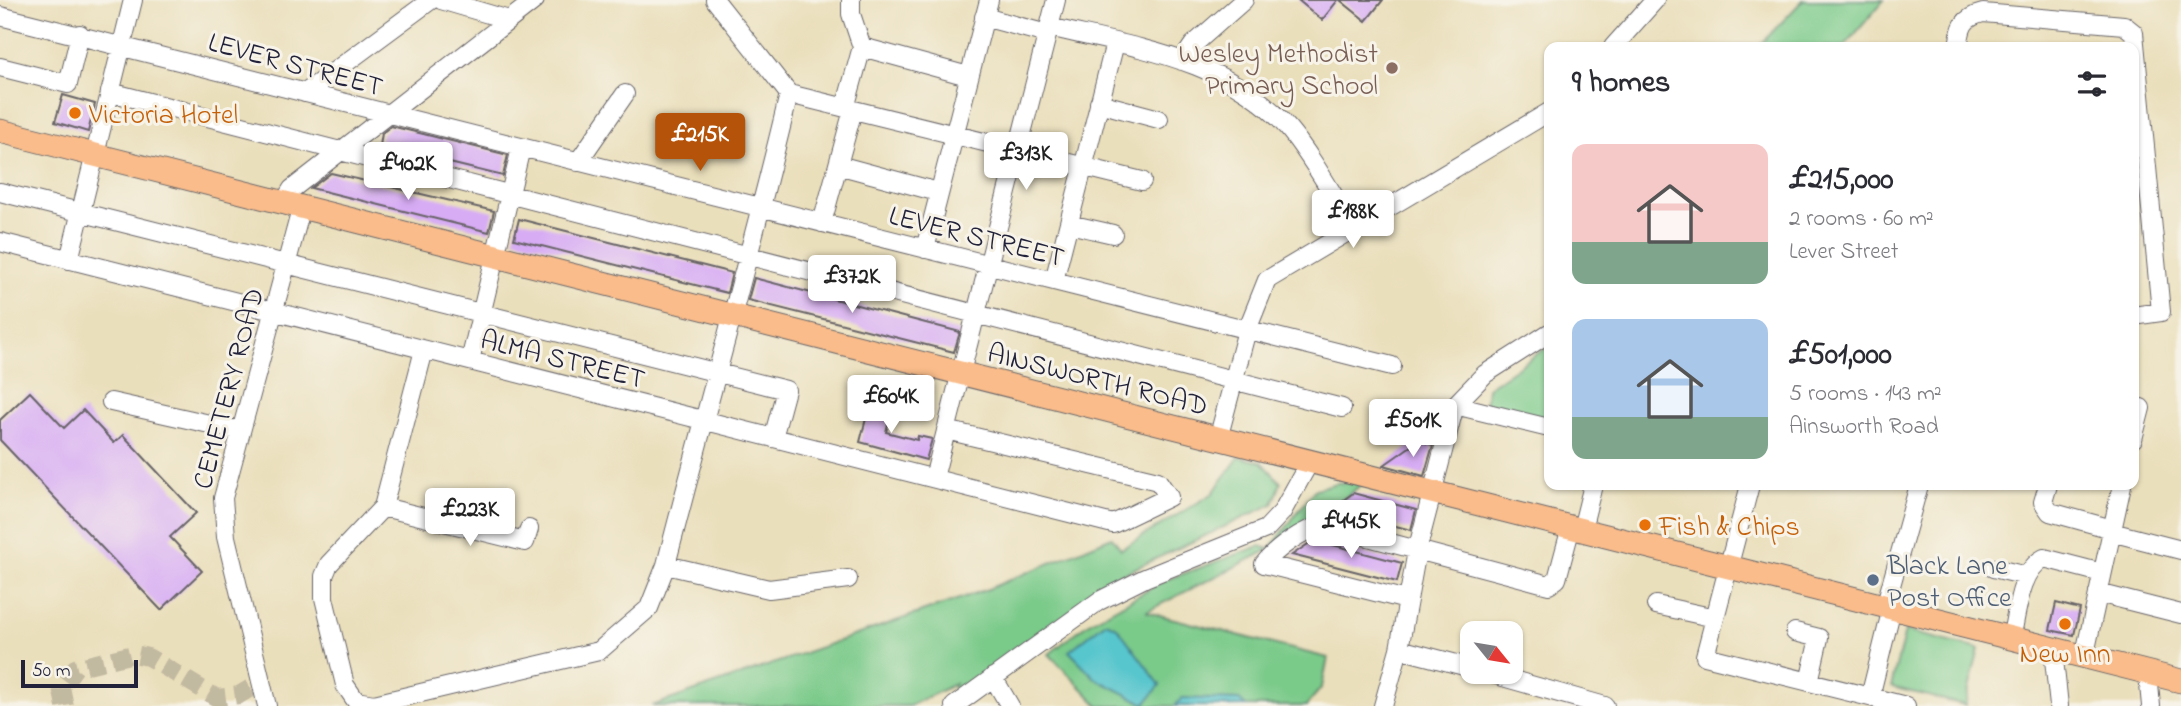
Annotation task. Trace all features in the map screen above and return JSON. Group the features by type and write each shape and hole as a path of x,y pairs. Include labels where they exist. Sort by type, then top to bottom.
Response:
{"main road":[{"name":"AINSWORTH ROAD","path":"0,131 1377,477 1728,569 2181,681"}],"street":[{"path":"69,260 133,0"},
{"path":"305,93 431,0"},
{"path":"441,0 509,20"},
{"path":"293,204 292,189 535,0"},
{"path":"715,0 789,94 1142,181"},
{"path":"822,223 838,165 862,47 851,14 852,0"},
{"path":"934,478 1056,0"},
{"path":"1182,61 1193,45 1244,0"},
{"path":"1618,42 1656,0"},
{"path":"925,249 986,8 1048,30 1115,43 1182,61 1227,80 1270,110 1297,140 1353,227"},
{"path":"1959,42 1962,23 1970,16 1983,13 2124,25 2134,33 2135,42"},
{"name":"LEVER STREET","path":"0,16 122,44 305,93 1247,330 1364,350 1392,366"},
{"path":"0,68 68,83 80,34"},
{"path":"1054,281 1115,43"},
{"path":"862,47 968,76"},
{"path":"2139,85 2161,312 2139,315"},
{"path":"110,92 338,153 1342,408"},
{"path":"578,162 625,94"},
{"path":"424,350 383,507 330,564 322,587 345,685 356,701 364,705 580,658 599,651 649,608 666,565 730,314 762,208 789,94"},
{"path":"1099,103 1158,120"},
{"path":"1218,439 1247,330 1267,280 1544,115"},
{"path":"470,361 522,148"},
{"path":"838,165 938,192"},
{"path":"0,192 786,390 773,438"},
{"name":"CEMETERY ROAD","path":"267,706 222,517 223,498 287,265 293,204"},
{"path":"1069,224 1113,234"},
{"name":"ALMA STREET","path":"0,242 1113,524 1169,497 1158,481 946,430"},
{"path":"1383,706 1399,649 1417,551 1455,405 1485,374 1544,335"},
{"path":"111,402 241,431"},
{"path":"1455,405 1544,427"},
{"path":"2139,416 2141,408"},
{"path":"954,706 1100,601 1145,578 1266,529 1282,513 1310,461"},
{"path":"1407,600 1264,564 1272,554 1313,527 1323,525 1549,585 1557,579 1591,490"},
{"path":"1748,490 1705,656 1906,706"},
{"path":"1870,697 1888,607 1918,490"},
{"path":"2047,490 2043,502 2050,512 2111,531 2180,547"},
{"path":"2084,658 2121,490"},
{"path":"383,507 525,542 529,529"},
{"path":"2011,639 2027,576 2044,558 2102,573"},
{"path":"666,565 769,589 849,580"},
{"path":"1993,568 2027,576"},
{"path":"2098,593 2181,614"},
{"path":"1656,605 1715,618"},
{"path":"1795,632 1819,638 1809,682"},
{"path":"1399,649 1460,665"},
{"path":"2053,650 2059,706"},
{"path":"2148,674 2151,706"},
{"path":"992,677 1010,706"},
{"path":"1523,683 1605,706"}],"green space":[{"path":"1803,0 1884,0 1848,42 1763,42"},
{"path":"1544,349 1544,420 1485,408 1487,388"},
{"path":"1239,457 1262,462 1281,483 1273,504 1108,581 1100,593 951,697 955,684 909,706 652,706 988,589 1112,537 1121,549 1212,494"},
{"path":"1366,481 1298,535 1147,611 1328,658 1322,687 1306,706 1099,706 1049,654 1087,624 1166,580 1260,546 1270,549 1315,489 1336,483"},
{"path":"1905,631 1979,649 1965,705 1891,687"}],"water":[{"path":"1106,622 1117,627 1160,685 1145,704 1096,679 1069,651"},
{"path":"1182,698 1239,700 1246,706 1175,706"}],"building":[{"path":"1298,0 1338,0 1322,20"},
{"path":"1340,0 1383,0 1366,21"},
{"name":"Victoria Hotel","path":"63,95 95,104 88,132 55,122"},
{"path":"391,126 508,155 503,176 380,146 382,133"},
{"path":"331,173 494,211 489,232 311,188"},
{"path":"519,219 732,273 727,293 514,239"},
{"path":"754,278 960,332 954,352 748,300"},
{"path":"30,392 64,428 83,410 114,443 123,435 196,513 170,537 202,571 161,610 0,440 0,420"},
{"path":"870,403 892,408 886,432 917,440 918,436 932,439 926,460 860,442"},
{"path":"1418,441 1433,445 1424,476 1384,465"},
{"path":"1353,493 1416,510 1411,530 1331,509"},
{"path":"1314,540 1402,563 1397,582 1292,555"},
{"path":"2056,603 2080,609 2074,635 2050,630"}],"tunnel":[{"path":"65,706 61,687 75,668 134,654 148,657 217,698 239,695 261,682"}],"place":[{"name":"Wesley Methodist Primary School","path":"1392,68"},
{"name":"Victoria Hotel","path":"75,113"},
{"name":"Fish & Chips","path":"1645,525"},
{"name":"Black Lane Post Office","path":"1873,580"},
{"name":"New Inn","path":"2065,624"}]}
